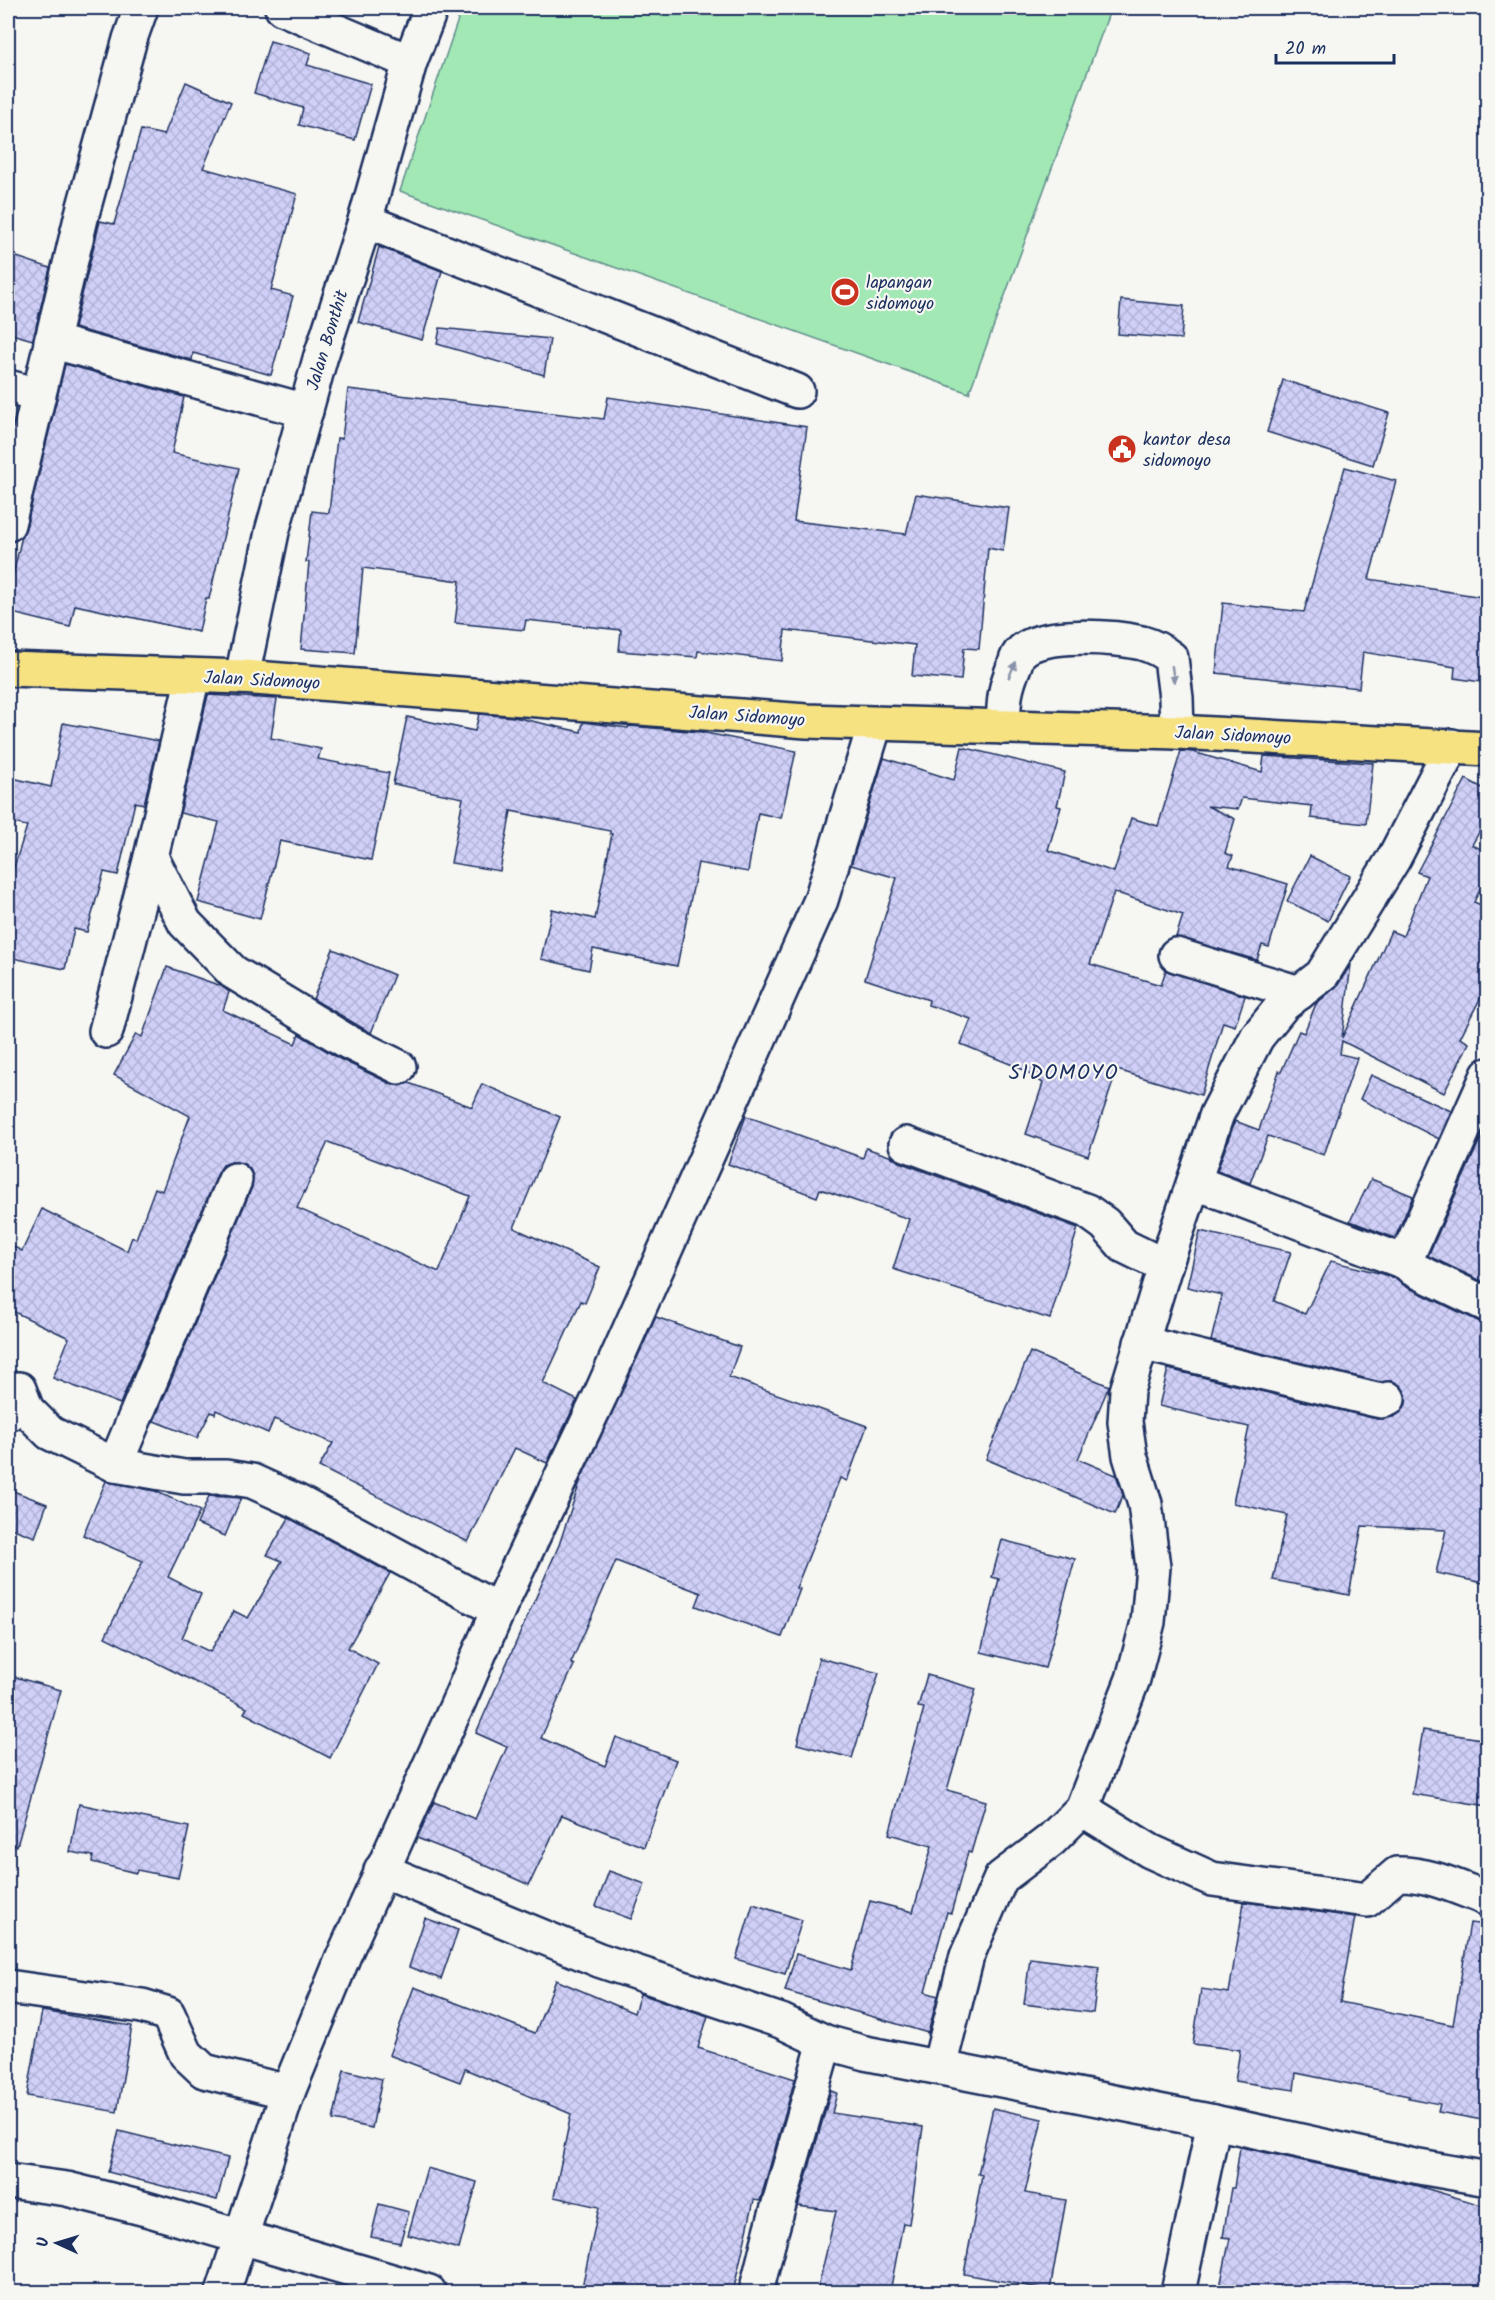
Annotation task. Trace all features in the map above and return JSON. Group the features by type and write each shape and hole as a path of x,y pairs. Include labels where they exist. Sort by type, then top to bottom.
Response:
{"main road":[{"name":"Jalan Sidomoyo","path":"8,669 242,677 874,724 1177,732 1487,749"}],"street":[{"path":"8,524 23,391 51,341 129,39 141,8"},
{"path":"282,8 410,62"},
{"name":"Jalan Bonthit","path":"242,677 272,532 320,358 365,220 410,62 432,8"},
{"path":"365,220 797,391"},
{"path":"51,341 306,411"},
{"path":"1003,727 1005,687 1020,653 1030,645 1047,639 1115,638 1144,643 1160,649 1171,658 1177,732"},
{"path":"106,1031 151,857 193,676"},
{"path":"223,2292 288,2092 381,1870 498,1610 610,1375 822,900 874,724"},
{"path":"939,2067 967,1956 1000,1878 1050,1840 1082,1809 1133,1679 1148,1622 1153,1567 1145,1504 1130,1456 1125,1422 1127,1391 1165,1266 1217,1114 1257,1037 1283,1005 1322,975 1394,858 1452,746"},
{"path":"151,857 185,923 233,972 348,1042 399,1067"},
{"path":"1176,955 1299,993"},
{"path":"1407,1263 1407,1257 1488,1075"},
{"path":"906,1144 1087,1211 1106,1224 1124,1246 1165,1266"},
{"path":"115,1465 235,1180"},
{"path":"1194,1182 1407,1263 1413,1269 1488,1305"},
{"path":"1141,1343 1372,1400 1388,1399"},
{"path":"11,1394 50,1433 115,1465 184,1477 226,1477 252,1481 296,1502 498,1610"},
{"path":"1082,1809 1150,1851 1212,1879 1367,1900 1397,1874 1411,1874 1444,1882 1488,1899"},
{"path":"381,1870 599,1960 781,2021 825,2042 865,2053 1214,2122 1419,2168 1488,2180"},
{"path":"8,1987 142,2006 168,2014 186,2054 204,2071 288,2092"},
{"path":"756,2292 825,2042"},
{"path":"1178,2292 1214,2122"},
{"path":"8,2181 67,2189 240,2236 429,2292"}],"green space":[{"name":"lapangan sidomoyo","path":"462,8 1111,8 969,393 400,191"}],"building":[{"path":"270,41 311,53 307,65 371,84 355,140 299,125 303,108 254,93"},
{"path":"186,82 231,102 203,168 297,194 271,290 293,296 271,375 193,353 192,360 74,328 100,221 114,224 141,130 164,135"},
{"path":"379,247 442,271 422,340 358,322"},
{"path":"8,254 50,268 33,340 8,333"},
{"path":"1121,300 1184,306 1181,339 1118,334"},
{"path":"440,328 550,339 544,375 437,344"},
{"path":"65,364 184,397 172,453 239,468 209,599 206,598 199,632 75,605 70,627 8,612 8,596"},
{"path":"1283,380 1389,413 1373,465 1267,432"},
{"path":"348,389 604,419 608,397 807,427 794,521 906,534 916,494 1009,508 1003,551 988,548 979,649 964,648 961,680 912,676 915,645 785,630 782,661 698,651 697,657 619,651 621,630 526,620 524,630 455,623 460,581 363,568 355,653 301,649 309,562 306,562 312,511 329,513 337,438 342,439"},
{"path":"1345,467 1396,481 1369,579 1488,598 1488,683 1454,678 1455,667 1363,652 1359,688 1216,673 1223,603 1304,612"},
{"path":"208,695 277,699 271,738 321,749 318,759 389,773 371,860 280,841 260,919 198,902 219,822 180,813"},
{"path":"479,714 514,717 581,732 583,722 628,728 629,726 701,732 796,751 781,818 758,813 748,872 698,863 677,966 593,949 589,970 541,959 552,909 595,919 612,834 610,831 511,811 500,871 451,863 463,798 393,784 407,717 475,731"},
{"path":"63,723 159,741 144,804 135,802 118,875 104,872 87,932 74,929 65,969 8,957 8,886 27,826 8,822 8,777 51,787"},
{"path":"962,747 1065,772 1057,806 1061,807 1048,850 1114,872 1131,818 1158,826 1181,751 1193,752 1262,772 1264,756 1373,763 1366,824 1311,818 1312,806 1242,798 1238,809 1207,806 1235,819 1225,853 1233,856 1229,866 1288,884 1269,947 1262,945 1257,960 1176,937 1183,915 1114,892 1090,964 1161,985 1166,970 1245,996 1235,1026 1223,1022 1201,1095 1117,1070 1088,1156 1026,1134 1043,1083 1020,1068 961,1044 971,1019 928,1005 929,1000 865,979 897,878 851,865 884,758 954,780"},
{"path":"1466,779 1488,791 1488,816 1472,845 1488,852 1488,872 1474,902 1488,908 1488,983 1460,1038 1469,1043 1444,1093 1342,1041 1340,1054 1357,1058 1324,1155 1268,1136 1250,1183 1217,1171 1235,1121 1259,1130 1279,1071 1281,1072 1299,1031 1304,1033 1316,1004 1338,985 1351,964 1342,1038 1391,931 1403,936 1427,876 1417,872"},
{"path":"1310,856 1350,876 1328,921 1287,901"},
{"path":"333,949 394,975 371,1033 313,999"},
{"path":"167,967 221,986 229,992 223,1010 295,1044 299,1034 340,1059 391,1084 400,1086 409,1083 472,1107 482,1084 560,1117 514,1228 600,1267 585,1303 581,1301 543,1383 577,1400 547,1463 515,1448 468,1542 319,1467 333,1443 274,1419 268,1433 216,1410 215,1414 211,1412 197,1438 154,1421 252,1187 253,1177 250,1169 243,1163 232,1162 223,1165 218,1173 120,1404 53,1378 69,1338 8,1309 8,1244 22,1251 42,1209 127,1251 132,1237 136,1239 155,1188 162,1191 190,1116 114,1075 136,1034 142,1037","holes":["328,1142 470,1196 439,1272 297,1208"]},
{"path":"1371,1075 1451,1111 1439,1139 1360,1099"},
{"path":"746,1116 863,1158 866,1148 1078,1228 1050,1319 893,1269 909,1219 820,1189 817,1197 728,1164"},
{"path":"1488,1122 1488,1284 1428,1256"},
{"path":"1371,1179 1413,1196 1395,1238 1350,1221"},
{"path":"1200,1231 1291,1252 1274,1301 1305,1314 1331,1261 1397,1279 1405,1286 1480,1322 1488,1323 1488,1584 1436,1573 1446,1530 1362,1526 1349,1595 1273,1580 1287,1515 1233,1503 1249,1427 1159,1406 1168,1369 1377,1419 1393,1417 1401,1412 1406,1404 1406,1394 1401,1386 1393,1381 1380,1382 1211,1341 1222,1295 1187,1287"},
{"path":"656,1317 740,1347 729,1377 867,1426 847,1481 840,1478 796,1588 800,1589 782,1637 696,1606 701,1593 616,1561 571,1663 574,1665 541,1738 605,1766 616,1737 676,1760 644,1847 562,1815 529,1885 417,1838 434,1802 475,1819 507,1747 476,1733 559,1545 581,1479"},
{"path":"1030,1352 1109,1386 1078,1459 1116,1475 1123,1495 1115,1514 986,1459"},
{"path":"106,1481 155,1491 200,1511 168,1577 201,1594 182,1638 210,1652 234,1611 248,1618 282,1561 267,1555 289,1518 390,1573 348,1648 378,1664 330,1758 244,1713 247,1708 105,1637 143,1561 83,1535"},
{"path":"8,1489 47,1504 35,1537 8,1527"},
{"path":"209,1496 241,1498 225,1536 197,1524"},
{"path":"1002,1540 1075,1559 1045,1668 981,1652 999,1579 992,1577"},
{"path":"819,1658 879,1673 852,1758 797,1744"},
{"path":"8,1675 61,1690 17,1846 8,1845"},
{"path":"927,1675 976,1689 947,1790 986,1801 971,1853 968,1852 951,1913 947,1912 925,1992 938,1996 928,2033 785,1991 796,1954 851,1970 870,1901 913,1912 932,1846 889,1834 924,1708 918,1707"},
{"path":"1423,1730 1488,1740 1488,1806 1412,1794"},
{"path":"79,1804 189,1827 178,1878 137,1870 136,1873 92,1862 93,1856 70,1852"},
{"path":"609,1871 645,1884 631,1919 596,1906"},
{"path":"1244,1902 1355,1917 1340,2002 1453,2025 1470,1923 1488,1925 1488,2121 1438,2112 1440,2104 1408,2098 1409,2096 1296,2073 1294,2090 1235,2081 1240,2050 1193,2044 1201,1989 1229,1993"},
{"path":"753,1904 802,1920 785,1974 736,1959"},
{"path":"425,1918 458,1930 441,1979 409,1967"},
{"path":"1030,1958 1099,1967 1093,2013 1024,2004"},
{"path":"556,1980 634,2013 640,1994 708,2016 698,2048 795,2079 760,2201 754,2200 733,2292 581,2292 599,2207 554,2197 571,2114 465,2069 460,2082 389,2055 414,1987 535,2033"},
{"path":"42,2011 132,2026 117,2112 27,2096"},
{"path":"344,2070 382,2079 372,2128 333,2120"},
{"path":"831,2091 837,2093 832,2113 923,2127 909,2224 903,2223 890,2292 817,2292 836,2211 798,2206"},
{"path":"993,2108 1042,2119 1025,2193 1066,2200 1050,2290 964,2274 982,2175 978,2174"},
{"path":"119,2131 228,2158 217,2200 108,2172"},
{"path":"1240,2147 1418,2186 1488,2207 1488,2292 1219,2292 1230,2238 1223,2237"},
{"path":"427,2168 477,2182 459,2249 408,2235"},
{"path":"379,2204 409,2212 400,2243 371,2237"}],"place":[{"name":"lapangan sidomoyo","path":"845,292"},
{"name":"kantor desa sidomoyo","path":"1122,449"}],"district":[{"name":"SIDOMOYO","path":"1064,1072"}]}
